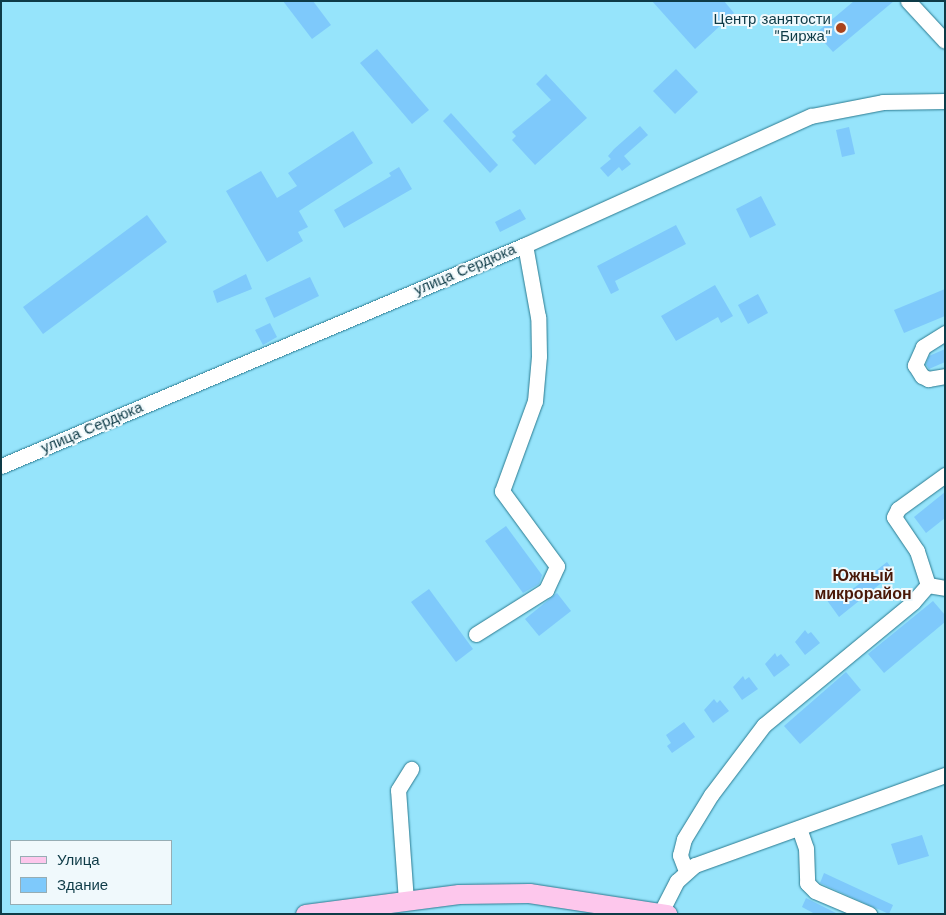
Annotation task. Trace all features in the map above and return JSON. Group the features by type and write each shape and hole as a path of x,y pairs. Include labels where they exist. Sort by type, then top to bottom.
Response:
{"main road":[{"path":"305,914 373,910 406,901 459,894 529,893 664,913"}],"street":[{"path":"908,1 945,41"},
{"name":"улица Сердюка","path":"4,460 525,245 811,116 883,102 941,103"},
{"path":"476,634 546,590 557,566 502,491 535,401 538,317 525,245"},
{"path":"945,333 923,347 915,365 922,376 928,379 945,376"},
{"path":"928,584 917,551 894,517 898,509 945,475"},
{"path":"928,584 945,588"},
{"path":"686,871 680,855 684,839 711,795 764,725 913,602 928,584"},
{"path":"406,901 398,790 411,769"},
{"path":"664,913 676,881 686,871 705,860 945,776"},
{"path":"800,828 806,848 807,883 815,891 869,914"}],"building":[{"path":"283,1 313,1 331,25 312,39"},
{"path":"652,1 724,1 734,13 695,49"},
{"name":"Центр занятости \"Биржа\"","path":"854,1 894,1 833,52 816,33"},
{"path":"377,49 429,110 412,124 360,63"},
{"path":"676,69 698,92 675,114 653,91"},
{"path":"546,74 587,118 535,165 512,140 516,136 512,132 551,100 536,84"},
{"path":"451,113 498,165 490,173 443,121"},
{"path":"640,126 648,135 624,156 631,164 622,171 619,167 608,177 600,168 611,159 608,156 614,149"},
{"path":"849,127 855,154 842,157 836,130"},
{"path":"353,131 373,163 299,211 308,227 298,232 303,241 267,262 226,191 261,171 277,198 297,186 288,173"},
{"path":"399,167 412,189 344,228 334,210 391,176 389,173"},
{"path":"761,196 776,225 750,238 736,209"},
{"path":"520,209 526,219 500,232 495,222"},
{"path":"147,215 167,242 43,334 23,307"},
{"path":"676,225 686,244 615,281 619,290 611,294 597,266"},
{"path":"246,274 252,289 217,303 213,291"},
{"path":"310,277 319,296 274,318 265,298"},
{"path":"715,285 733,316 721,323 718,317 676,341 661,316"},
{"path":"945,289 945,316 904,333 894,310"},
{"path":"758,294 768,313 748,324 738,305"},
{"path":"270,323 277,337 263,345 255,330"},
{"path":"945,349 945,362 929,369 926,364 929,356"},
{"path":"945,492 945,518 926,533 914,517"},
{"path":"506,526 542,575 539,584 523,593 485,541"},
{"path":"887,562 895,572 839,617 826,599 834,592 840,599"},
{"path":"429,589 473,649 456,662 411,602"},
{"path":"557,593 571,611 539,636 525,619"},
{"path":"933,601 945,615 945,622 884,673 868,654"},
{"path":"805,630 808,634 811,632 820,643 805,655 795,642"},
{"path":"775,653 777,657 781,654 790,665 774,677 765,664"},
{"path":"846,672 861,690 800,744 784,726"},
{"path":"743,676 745,680 749,677 758,689 742,700 733,687"},
{"path":"714,699 717,703 720,700 729,711 713,723 704,710"},
{"path":"684,722 695,737 672,753 667,746 671,743 666,735"},
{"path":"922,835 929,856 898,865 891,844"},
{"path":"824,873 893,905 889,914 820,883"},
{"path":"806,898 838,914 815,914 802,907"}],"place":[{"name":"Центр занятости \"Биржа\"","path":"841,28"}],"district":[{"name":"Южный микрорайон","path":"863,585"}]}
